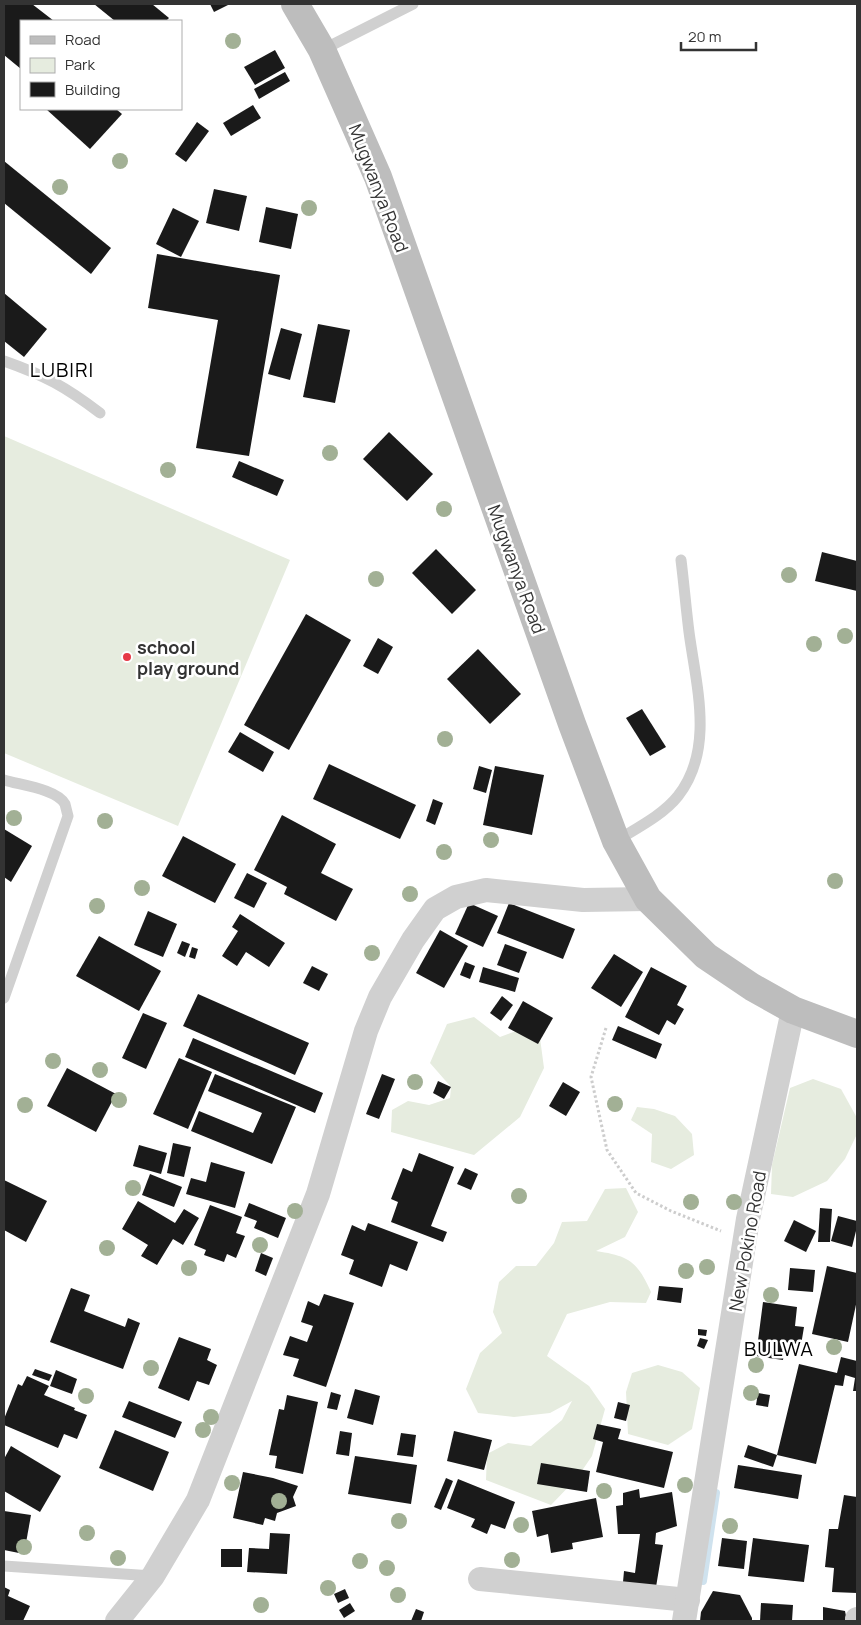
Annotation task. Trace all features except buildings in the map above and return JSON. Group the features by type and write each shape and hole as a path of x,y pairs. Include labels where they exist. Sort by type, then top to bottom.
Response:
{"street":[{"name":"Mugwanya Road","path":"295,4 322,50 378,177 572,724 616,841 648,898 706,956 752,987 793,1010 857,1034"},
{"path":"117,1621 153,1576 198,1500 318,1194 366,1031 380,997 413,940 435,909 456,897 486,890 583,900 648,898"},
{"name":"New Pokino Road","path":"686,1610 748,1219 793,1010"},
{"path":"480,1579 686,1610"}],"lane":[{"path":"322,50 413,4"},
{"path":"4,361 36,372 54,381 100,413"},
{"path":"616,841 658,814 678,796 691,774 699,744 700,710 681,560"},
{"path":"4,780 59,797 65,804 68,816 4,998"},
{"path":"4,1566 153,1576"}],"path":[{"path":"606,1028 591,1077 608,1150 636,1193 671,1211 716,1230 746,1238"}],"green space":[{"name":"school play ground","path":"4,436 290,560 178,826 4,753"},
{"path":"474,1017 500,1037 538,1023 544,1068 520,1117 474,1155 391,1132 392,1110 408,1101 429,1105 450,1098 451,1087 430,1063 447,1024"},
{"path":"813,1079 841,1089 857,1118 857,1134 845,1159 827,1181 793,1197 771,1194 772,1165 790,1088"},
{"path":"637,1107 654,1109 675,1116 692,1134 694,1155 671,1169 651,1162 652,1134 631,1120"},
{"path":"626,1188 638,1212 625,1237 596,1251 617,1255 631,1262 641,1273 651,1292 646,1303 610,1302 567,1314 547,1356 589,1386 605,1409 592,1456 577,1478 551,1505 486,1480 487,1454 508,1443 531,1446 562,1420 572,1401 550,1413 514,1417 478,1413 466,1389 480,1353 502,1333 493,1312 499,1282 516,1266 536,1266 554,1243 562,1222 587,1221 605,1189"},
{"path":"658,1365 682,1372 700,1388 692,1429 668,1445 628,1434 626,1392 632,1373"}],"waterway":[{"path":"703,1581 716,1493"}],"place":[{"name":"school play ground","path":"127,657"}],"district":[{"name":"LUBIRI","path":"62,369"},
{"name":"BULWA","path":"779,1348"}]}
